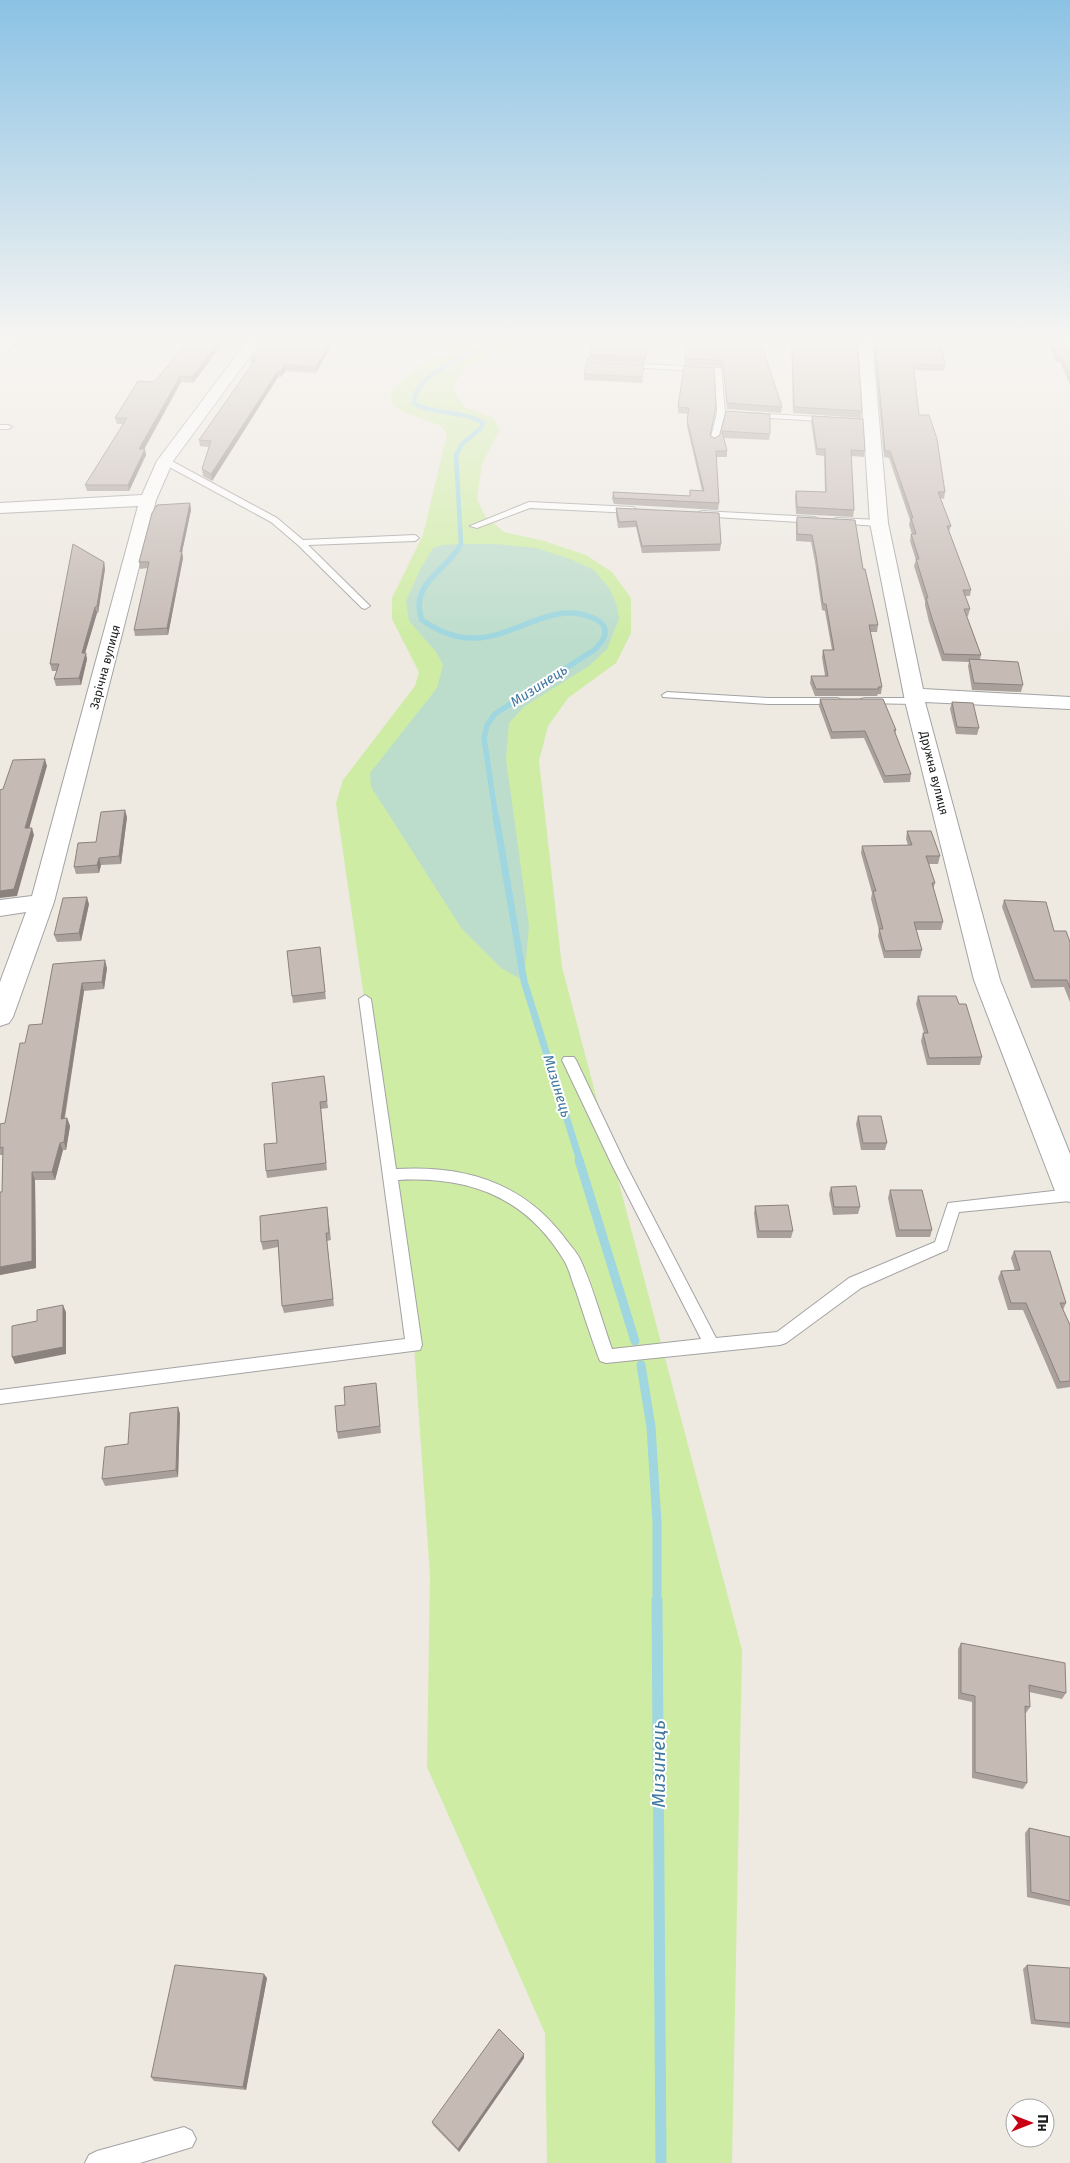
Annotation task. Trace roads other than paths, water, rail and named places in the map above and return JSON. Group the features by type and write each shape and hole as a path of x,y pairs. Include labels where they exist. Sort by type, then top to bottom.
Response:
{"street":[{"name":"Зарічна вулиця","path":"0,1017 42,902 148,500 165,461 180,441"},
{"name":"Дружна вулиця","path":"873,441 879,523 915,698 987,980 1069,1187"},
{"path":"0,508 148,500"},
{"path":"915,698 1070,703"},
{"path":"0,908 42,902"}],"lane":[{"path":"165,461 274,520 301,543 365,606"},
{"path":"474,526 529,505 645,511"},
{"path":"694,514 820,520"},
{"path":"830,520 879,523"},
{"path":"301,543 415,538"},
{"path":"667,695 768,701 851,701 915,698"},
{"path":"0,1397 414,1346 365,999"},
{"path":"569,1060 619,1165 712,1345"},
{"path":"390,1175 427,1173 459,1177 504,1192 544,1222 572,1261 606,1356 780,1338 855,1283 942,1246 953,1207 1069,1187"},
{"path":"97,2163 184,2139"}],"waterway":[{"name":"Мизинець","path":"457,550 461,544 456,455 466,441"},
{"name":"Мизинець","path":"458,549 429,581 423,589 420,598 419,608 422,620 434,628 454,636 475,638 505,632 548,616 563,613 578,614 598,620 603,625 605,631 603,640 594,650 495,714 487,725 484,738 496,818"},
{"name":"Мизинець","path":"496,817 524,981 580,1161"},
{"name":"Мизинець","path":"579,1160 635,1341"},
{"name":"Мизинець","path":"641,1365 651,1427 657,1523 657,1600"},
{"name":"Мизинець","path":"657,1600 661,2163"}]}
